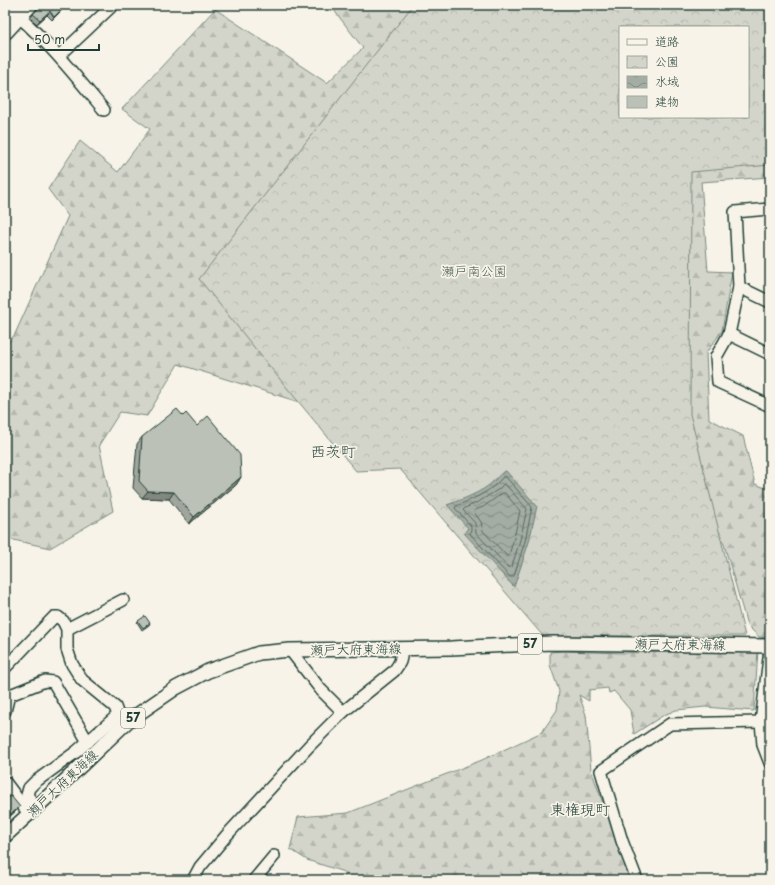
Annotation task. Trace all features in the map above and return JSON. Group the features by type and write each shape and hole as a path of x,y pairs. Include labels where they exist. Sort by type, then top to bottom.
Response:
{"highway":[{"path":"5,31 24,10"}],"main road":[{"name":"瀬戸大府東海線","path":"5,836 128,721 176,688 208,671 259,653 290,650 451,648 551,644 770,646"}],"street":[{"path":"5,5 24,10 59,56 104,110"},
{"path":"59,56 113,5"},
{"path":"770,209 735,212 740,287 729,334 716,357 718,382 770,406"},
{"path":"740,287 770,302"},
{"path":"729,334 770,354"},
{"path":"67,629 123,600"},
{"path":"5,668 54,617 58,617 63,620 67,629 67,649 72,664 82,680 115,707 118,716 76,752 29,788 27,795 32,811"},
{"path":"192,880 200,867 226,836 309,746 343,712 394,671 400,664 402,657 401,649"},
{"path":"290,650 322,690 343,712"},
{"path":"770,650 761,722 763,744 770,763"},
{"path":"5,710 6,697 45,681 53,682 88,742"},
{"path":"637,880 622,842 601,770 670,724 761,722"},
{"path":"5,782 32,811"},
{"path":"254,880 274,856"}],"green space":[{"path":"330,5 770,5 619,26 619,28 315,407 178,364 147,416 120,412 99,445 113,511 50,548 9,539 5,544 5,347 15,334 68,216 48,189 80,141 118,172 150,129 122,109 215,9 327,83 363,48"},
{"name":"瀬戸南公園","path":"413,5 770,5 770,165 691,172 690,414 745,636 543,636 400,469 356,471 199,279"},
{"path":"656,119 770,147 770,177 701,182 708,271 732,272 722,331 706,353 709,419 743,436 755,484 770,490 770,638 759,637 747,625 724,544 664,449"},
{"path":"758,650 754,711 705,707 676,710 664,715 634,734 630,710 614,691 609,693 608,688 589,690 589,701 579,695 586,715 591,770 631,880 344,880 344,872 307,860 290,849 298,817 348,813 482,760 542,732 557,710 559,691 550,665 550,652 622,653"},
{"path":"770,679 770,753 762,732"}],"water":[{"path":"506,471 537,506 529,542 514,587 464,533 468,528 447,505 483,489"}],"building":[{"path":"40,5 66,5 54,17 50,11 40,20 33,14"},
{"path":"5,7 9,11 5,16"},
{"path":"177,409 183,416 186,413 197,426 208,416 240,455 241,477 194,517 174,492 148,491 139,481 142,437"},
{"path":"145,616 150,623 143,628 138,621"},
{"path":"5,794 8,798 11,796 20,807 11,814 5,806"}],"district":[{"name":"西茨町","path":"333,452"},
{"name":"東権現町","path":"580,810"}]}
